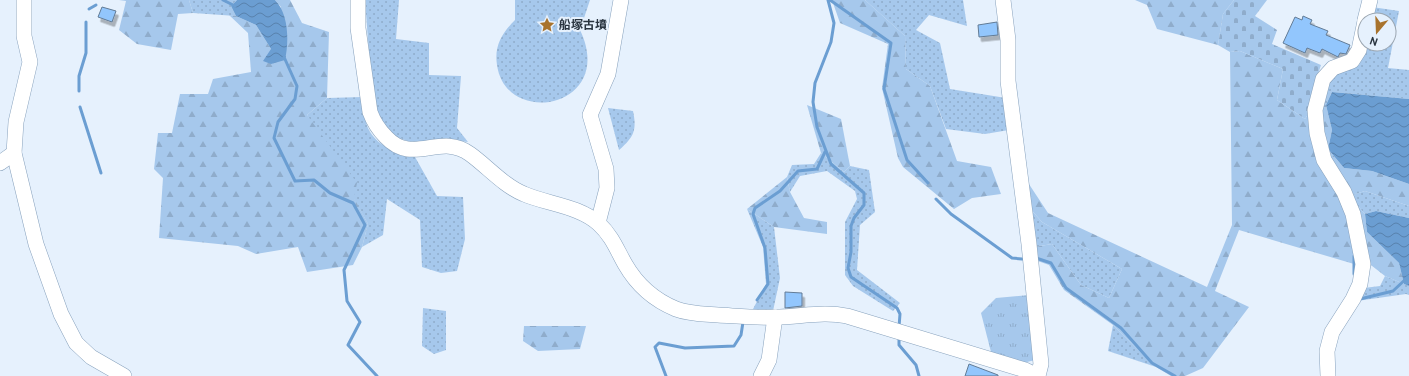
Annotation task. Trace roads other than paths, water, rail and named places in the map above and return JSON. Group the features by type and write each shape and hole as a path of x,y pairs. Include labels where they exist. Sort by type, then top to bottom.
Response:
{"street":[{"path":"24,0 24,36 30,62 16,122 14,153 36,244 60,314 76,342 91,357 110,370 124,376"},
{"path":"358,0 358,28 370,112 374,125 389,140 401,148 415,150 445,145 459,147 523,194 577,211 598,223 611,236 625,264 639,286 655,298 677,309 696,314 775,317 832,313 894,330 1031,375 1041,364 1029,244 1008,81 1008,40 1004,0"},
{"path":"598,223 607,188 606,169 590,115 608,74 621,0"},
{"path":"1367,12 1370,0"},
{"path":"1328,376 1327,351 1332,332 1353,299 1360,284 1363,264 1353,214 1344,192 1324,160 1317,133 1315,110 1323,79 1333,68 1352,61 1358,52"},
{"path":"0,163 14,153"},
{"path":"761,376 769,360 775,317"}],"water":[{"path":"237,0 275,0 280,6 287,28 285,60 271,64 263,61 271,49 256,25 236,16 231,6"},
{"path":"1332,92 1409,99 1409,184 1372,171 1344,168 1328,149 1332,130 1326,105"},
{"path":"1376,211 1409,218 1409,286 1404,284 1399,263 1367,232 1365,214"}],"waterway":[{"path":"223,0 235,6"},
{"path":"828,0 834,23 831,42 815,83 813,102 817,127 831,164 864,193 864,205 854,218 851,226 851,252 848,268 851,277 897,308 900,314 899,327"},
{"path":"830,0 891,43 884,89 907,160 928,183"},
{"path":"89,9 96,5"},
{"path":"79,91 79,76 86,53 86,22"},
{"path":"284,57 297,86 295,99 278,122 274,138 295,181 314,180 330,193 353,203 365,225 344,270 347,301 360,322 348,345 377,376"},
{"path":"80,107 101,173"},
{"path":"757,300 768,284 765,248 753,214 755,208 780,191 798,171 817,169 825,152"},
{"path":"936,199 951,214 1012,258 1022,259"},
{"path":"1354,256 1354,274"},
{"path":"1036,258 1051,263 1066,288 1121,328 1152,363 1175,376"},
{"path":"1360,299 1393,291 1409,276"},
{"path":"666,376 655,347 659,343 685,348 734,346 741,335 743,322"},
{"path":"899,337 899,345 916,365 919,376"}],"place":[{"name":"船塚古墳","path":"547,25"}]}
